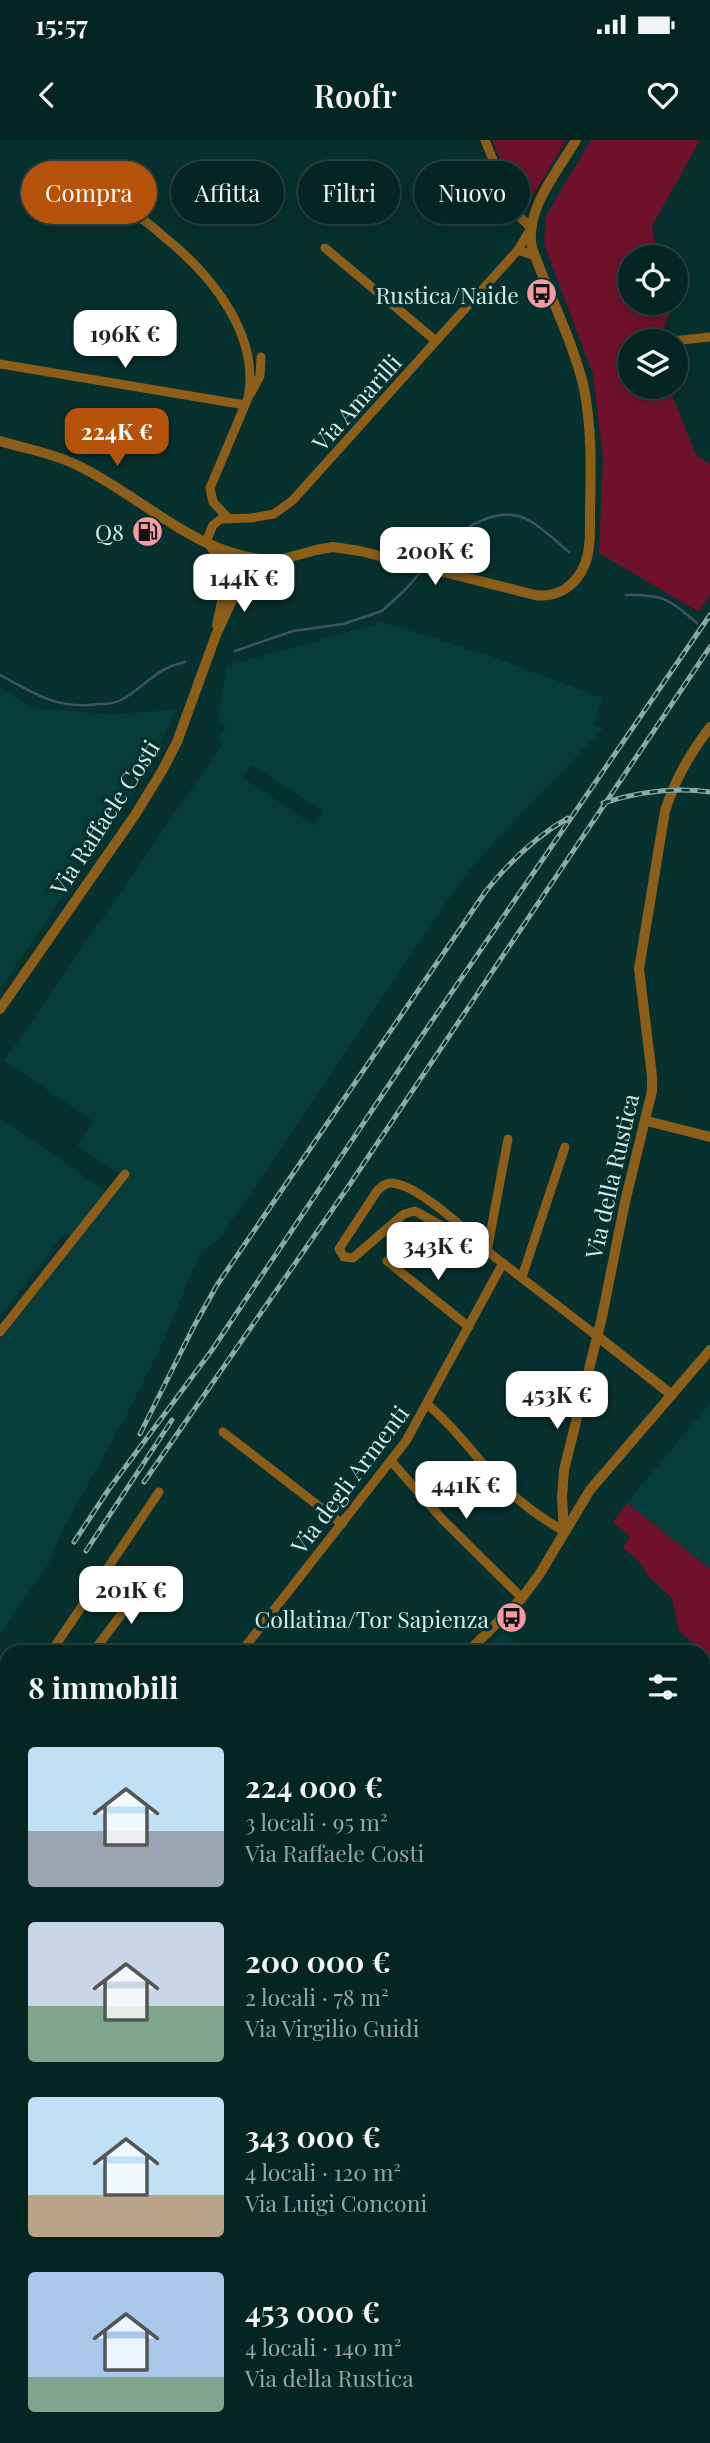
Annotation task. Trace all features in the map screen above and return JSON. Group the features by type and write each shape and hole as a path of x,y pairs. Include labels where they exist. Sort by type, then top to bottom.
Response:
{"street":[{"path":"485,140 514,214 531,228"},
{"path":"239,580 255,569 279,560 339,547 473,581 547,596 559,593 573,582 587,555 591,491 590,428 583,386 535,256 531,228 542,198 576,140"},
{"path":"149,224 183,253 207,280 236,321 251,369 246,401"},
{"name":"Via Amarilli","path":"213,525 220,519 244,519 274,514 293,500 518,250 531,228"},
{"path":"325,248 436,341"},
{"path":"518,250 535,256"},
{"path":"688,339 710,337"},
{"path":"208,544 216,517 211,485 246,401 260,376 261,357"},
{"path":"0,365 246,401"},
{"path":"0,441 78,465 208,544 241,555 279,560"},
{"path":"213,502 228,518"},
{"path":"208,544 222,563 227,584"},
{"name":"Via Raffaele Costi","path":"0,1009 135,815 162,771 188,715 239,580 241,555"},
{"name":"Via Raffaele Costi","path":"216,635 227,584 241,555"},
{"name":"Via della Rustica","path":"564,1531 564,1470 597,1336 625,1202 647,1121 652,1076 639,969 664,811 672,787 688,757 710,727"},
{"path":"647,1121 710,1137"},
{"path":"487,1251 508,1139"},
{"path":"522,1277 565,1147"},
{"path":"0,1332 125,1174"},
{"path":"487,1251 414,1211 404,1214 353,1258 344,1257 339,1249 377,1191 392,1183 405,1187 463,1227 487,1251 672,1395"},
{"path":"387,1261 469,1327"},
{"name":"Via degli Armenti","path":"247,1645 391,1461 428,1405 503,1263"},
{"path":"475,1645 522,1598 598,1480 710,1350"},
{"path":"428,1405 454,1429 506,1488 539,1516 564,1531"},
{"path":"223,1433 342,1524"},
{"path":"391,1461 443,1520 522,1598"},
{"path":"56,1645 159,1492"},
{"path":"98,1645 145,1583"}],"shaded area":[{"path":"492,140 566,140 530,201 530,161 501,161"},
{"path":"591,140 700,140 652,226 655,245 618,245 618,315 669,315 663,329 618,329 618,399 674,399 696,455 710,465 710,595 699,612 599,553 603,458 593,374 544,244 546,216"},
{"path":"383,622 490,656 602,698 593,725 603,729 492,844 461,881 218,1241 202,1249 162,1344 125,1418 61,1533 49,1563 0,1635 0,1340 125,1178 77,1145 93,1121 4,1061 223,743 218,739 226,727 218,722 226,666","holes":["252,765 322,811 314,825 243,778"]},
{"path":"0,688 33,708 109,714 175,710 148,772 0,989"},
{"path":"0,1118 107,1192 72,1235 64,1234 0,1316"},
{"path":"710,1403 710,1569 627,1503"},
{"path":"627,1503 710,1569 710,1645 696,1645 679,1631 672,1598 649,1577 638,1560 623,1548 630,1537 613,1522"},
{"path":"503,1632 517,1645 489,1645"}],"waterway":[{"path":"427,564 447,543 473,524 502,515 530,521 569,552"},
{"path":"235,651 293,631 343,624 382,611 423,569"},
{"path":"626,595 658,597 679,608 697,623"},
{"path":"0,675 35,694 58,702 70,705 106,704 119,701 165,669 185,662"}],"railway":[{"path":"74,1542 109,1489 212,1350 419,1040 710,615"},
{"path":"144,1482 348,1187 710,647"},
{"path":"603,803 656,792 710,792"},
{"path":"140,1434 217,1285 486,891 524,850 568,818"},
{"path":"86,1551 172,1420"}],"place":[{"name":"Rustica/Naide","path":"542,294"},
{"name":"Q8","path":"147,531"},
{"name":"Collatina/Tor Sapienza","path":"512,1618"}]}
